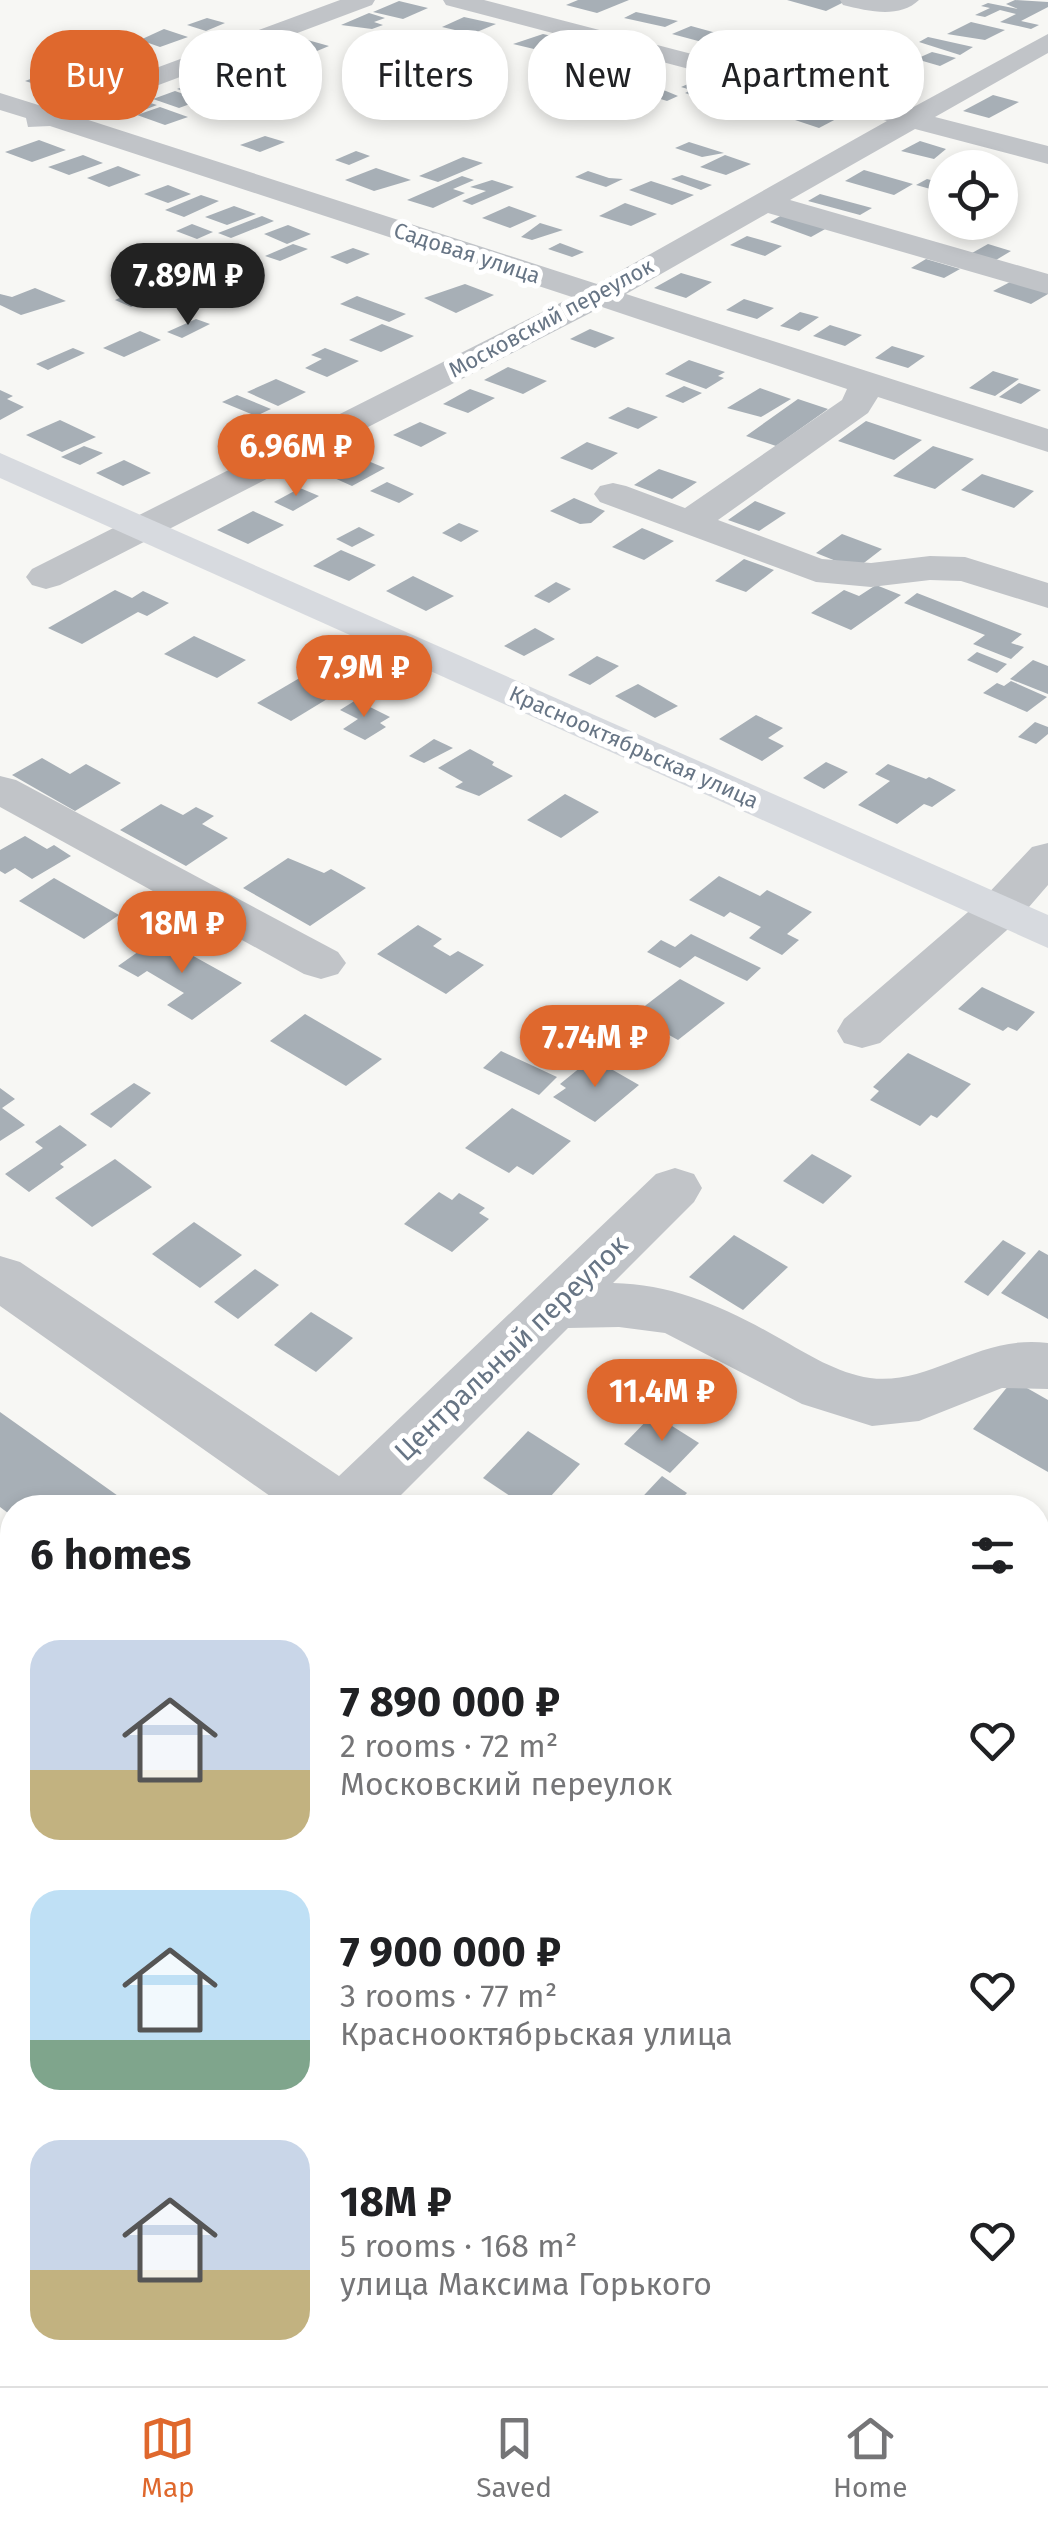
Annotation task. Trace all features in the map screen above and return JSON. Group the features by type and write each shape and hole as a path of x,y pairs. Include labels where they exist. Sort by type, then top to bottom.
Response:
{"main road":[{"name":"Краснооктябрьская улица","path":"0,464 1048,933"}],"street":[{"path":"159,76 363,0"},
{"path":"455,0 686,61"},
{"path":"852,0 886,6 907,0"},
{"name":"Московский переулок","path":"924,113 1048,42"},
{"name":"Садовая улица","path":"0,101 30,111"},
{"path":"0,134 40,120"},
{"name":"Садовая улица","path":"57,120 1048,441"},
{"path":"912,120 1048,154"},
{"name":"Московский переулок","path":"46,577 599,296 912,120"},
{"path":"764,202 1048,284"},
{"path":"687,524 856,406 865,389 858,380"},
{"path":"613,494 816,570 871,576 930,568 965,569 1048,596"},
{"path":"0,789 321,963"},
{"path":"862,1032 999,911 1048,857"},
{"name":"Центральный переулок","path":"360,1495 676,1188"},
{"path":"0,1277 317,1495"},
{"path":"554,1306 646,1307 680,1314 829,1389 870,1402 933,1396 1006,1362 1048,1366"}],"building":[{"path":"578,0 629,0 597,13 566,5"},
{"path":"787,0 848,0 826,11"},
{"path":"1015,0 1048,2 1048,7 1021,21 1039,25 1031,29 1000,22 1016,14 1000,10 985,17 975,15 990,8 981,6 988,3 1018,9 1006,4"},
{"path":"399,1 428,8 403,19 373,12"},
{"path":"636,12 678,21 665,27 624,18"},
{"path":"369,13 385,18 374,22 383,25 372,29 341,25"},
{"path":"464,17 496,24 482,30 442,27"},
{"path":"207,18 225,23 208,30 187,25"},
{"path":"971,22 1005,30 985,40 947,34"},
{"path":"691,26 706,30 686,30 686,38 672,34"},
{"path":"159,31 179,34 179,40 159,47"},
{"path":"528,39 528,48 513,44"},
{"path":"924,39 973,47 960,55 924,44"},
{"path":"932,52 956,58 940,66 924,61 924,56"},
{"path":"179,92 179,108 159,101 159,97"},
{"path":"993,95 1019,102 989,118 963,111"},
{"path":"159,107 179,114 179,120 165,125 151,120 159,120"},
{"path":"795,120 834,120 819,128"},
{"path":"265,136 285,142 260,152 240,145"},
{"path":"39,140 66,150 32,162 5,152"},
{"path":"920,141 946,149 928,150 928,158 901,151"},
{"path":"689,142 724,153 702,157 675,148"},
{"path":"356,151 370,156 349,165 335,160"},
{"path":"83,155 103,163 69,175 48,167"},
{"path":"725,155 751,164 726,175 700,167"},
{"path":"463,157 483,163 438,182 419,176"},
{"path":"118,166 141,175 109,187 87,178"},
{"path":"376,168 411,180 374,191 345,180"},
{"path":"864,170 913,184 894,195 845,181"},
{"path":"588,171 623,179 606,187 575,177"},
{"path":"682,175 712,185 701,190 671,179"},
{"path":"462,176 474,180 453,189 465,193 433,208 407,200"},
{"path":"492,180 514,187 472,205 462,201 486,191 470,187"},
{"path":"651,181 694,195 672,205 629,190"},
{"path":"168,185 191,194 168,203 144,194"},
{"path":"820,194 872,208 860,215 808,201"},
{"path":"201,195 219,201 184,217 165,210"},
{"path":"625,203 657,214 631,226 599,216"},
{"path":"234,206 256,214 227,225 205,217"},
{"path":"509,206 537,216 510,228 482,218"},
{"path":"782,215 827,228 811,237 770,222"},
{"path":"262,216 274,221 231,238 218,233"},
{"path":"540,223 563,230 532,240 521,237"},
{"path":"192,224 213,232 197,239 176,231"},
{"path":"288,225 311,234 287,244 264,234"},
{"path":"747,236 782,246 765,256 730,245"},
{"path":"560,243 584,252 572,257 548,249"},
{"path":"293,244 308,249 280,261 265,256"},
{"path":"988,244 1011,251 996,260 972,253"},
{"path":"353,248 370,254 347,264 330,257"},
{"path":"926,259 960,269 944,278 911,268"},
{"path":"681,273 712,282 686,298 654,288"},
{"path":"1012,281 1048,294 1031,304 993,291"},
{"path":"465,284 494,295 456,313 424,298"},
{"path":"134,285 168,300 151,307 141,303 131,307 115,300 124,296 115,292"},
{"path":"35,288 66,301 21,315 0,305 0,294 12,297"},
{"path":"357,296 406,314 389,322 340,304"},
{"path":"744,299 774,308 757,319 726,310"},
{"path":"800,312 819,317 799,331 780,326"},
{"path":"196,319 210,324 182,338 167,332"},
{"path":"382,324 414,336 381,352 349,340"},
{"path":"830,325 862,335 845,346 813,336"},
{"path":"590,329 615,338 595,348 570,339"},
{"path":"140,331 161,340 124,357 103,348"},
{"path":"892,346 925,356 908,368 875,358"},
{"path":"73,348 85,353 48,370 36,364"},
{"path":"325,348 359,361 327,377 305,368 322,359 311,355"},
{"path":"689,360 725,372 718,376 724,378 706,389 665,374"},
{"path":"508,367 547,381 523,394 484,380"},
{"path":"993,371 1019,379 995,396 969,388"},
{"path":"276,379 306,392 278,406 247,392"},
{"path":"1019,383 1041,390 1021,404 999,397"},
{"path":"684,386 702,393 683,403 665,396"},
{"path":"760,388 791,399 761,417 727,408"},
{"path":"470,389 495,398 468,413 443,404"},
{"path":"0,390 13,396 7,399 24,407 0,420"},
{"path":"237,395 271,409 256,416 222,402"},
{"path":"798,399 828,409 776,446 746,436"},
{"path":"628,407 658,417 638,429 608,418"},
{"path":"60,420 96,437 62,452 26,435"},
{"path":"866,421 922,440 894,460 838,441"},
{"path":"420,422 447,433 421,447 393,435"},
{"path":"587,442 618,453 592,470 560,458"},
{"path":"84,446 103,453 80,465 61,457"},
{"path":"933,446 974,459 935,489 893,476"},
{"path":"356,456 385,468 352,486 323,473"},
{"path":"124,460 151,473 123,486 96,473"},
{"path":"659,469 697,482 672,499 634,485"},
{"path":"982,474 1034,491 1014,508 961,490"},
{"path":"387,482 414,494 399,503 370,491"},
{"path":"300,488 319,496 293,511 274,502"},
{"path":"574,498 605,511 591,523 580,524 550,511"},
{"path":"755,501 786,513 759,531 728,520"},
{"path":"253,511 284,525 248,544 217,530"},
{"path":"459,523 479,531 461,542 442,533"},
{"path":"359,527 375,535 352,547 336,539"},
{"path":"642,528 674,541 644,560 612,547"},
{"path":"842,534 882,549 856,569 816,553"},
{"path":"341,550 376,565 349,581 313,566"},
{"path":"744,559 774,570 746,592 715,581"},
{"path":"413,576 454,596 426,611 386,591"},
{"path":"556,582 571,589 549,603 534,596"},
{"path":"876,585 901,595 851,630 811,613 844,590 859,596"},
{"path":"115,590 132,598 143,591 169,603 147,616 138,612 82,644 48,628"},
{"path":"917,593 1022,634 1011,643 1024,647 1011,659 973,644 985,635 904,603"},
{"path":"535,628 555,639 524,656 504,646"},
{"path":"194,636 246,660 217,678 164,654"},
{"path":"977,652 1007,664 997,673 967,660"},
{"path":"597,656 619,666 590,685 568,675"},
{"path":"1033,660 1048,666 1048,694 1010,679"},
{"path":"303,676 337,693 291,721 257,703"},
{"path":"1011,681 1047,697 1027,712 983,693 997,683 1004,686"},
{"path":"638,684 678,706 655,718 615,696"},
{"path":"356,700 390,717 380,723 386,727 365,740 343,729 358,719 340,710"},
{"path":"756,715 783,728 768,738 784,746 762,761 719,739"},
{"path":"1035,722 1048,727 1048,734 1036,744 1018,737"},
{"path":"434,739 453,748 424,763 409,756"},
{"path":"470,749 513,776 479,796 455,787 463,782 438,768"},
{"path":"42,758 70,774 86,764 121,783 75,811 12,775"},
{"path":"826,762 848,772 824,789 803,778"},
{"path":"888,764 956,790 932,807 924,804 897,824 858,805 890,781 875,774"},
{"path":"565,794 599,812 561,838 527,820"},
{"path":"161,804 183,815 196,807 214,816 202,824 228,838 186,866 120,830"},
{"path":"25,836 47,849 54,845 71,856 32,879 15,868 5,874 0,871 0,850"},
{"path":"288,858 324,873 331,869 366,888 310,926 243,888"},
{"path":"719,876 760,896 767,890 812,912 787,934 799,940 782,955 749,938 761,927 730,912 724,917 689,900"},
{"path":"54,878 119,915 84,939 19,901"},
{"path":"418,925 442,939 433,946 450,956 458,951 484,965 446,994 377,954"},
{"path":"691,934 761,968 747,981 695,956 680,968 647,952 661,940 675,947"},
{"path":"159,937 242,983 192,1020 167,1005 184,993 147,971 138,977 118,966"},
{"path":"680,979 725,1003 678,1040 633,1015"},
{"path":"982,987 1035,1012 1017,1031 1008,1027 1003,1031 958,1009"},
{"path":"305,1014 382,1059 346,1086 270,1041"},
{"path":"501,1051 557,1077 539,1095 483,1068"},
{"path":"908,1053 971,1084 937,1118 931,1115 920,1126 870,1100 879,1091 873,1087"},
{"path":"592,1058 639,1085 595,1122 553,1097 566,1088 560,1084"},
{"path":"134,1083 151,1093 111,1128 90,1114"},
{"path":"0,1088 15,1099 2,1108 25,1125 0,1141"},
{"path":"512,1108 571,1141 533,1175 517,1166 509,1173 465,1148"},
{"path":"60,1125 87,1145 29,1192 5,1174 43,1148 35,1142"},
{"path":"812,1154 852,1176 823,1204 783,1181"},
{"path":"115,1159 152,1187 92,1227 55,1198"},
{"path":"439,1192 452,1200 459,1193 485,1208 479,1213 489,1219 452,1252 404,1224"},
{"path":"194,1222 242,1255 200,1288 152,1254"},
{"path":"734,1235 788,1267 743,1310 689,1277"},
{"path":"1003,1240 1026,1253 988,1296 964,1282"},
{"path":"1039,1250 1048,1255 1048,1319 1001,1293"},
{"path":"255,1269 279,1285 238,1319 214,1302"},
{"path":"311,1312 353,1338 316,1372 274,1345"},
{"path":"1013,1380 1048,1400 1048,1472 973,1429"},
{"path":"0,1412 117,1495 0,1495"},
{"path":"653,1414 699,1443 670,1473 624,1444"},
{"path":"528,1431 580,1464 552,1495 508,1495 483,1478"},
{"path":"662,1476 687,1493 685,1495 644,1495"}]}
